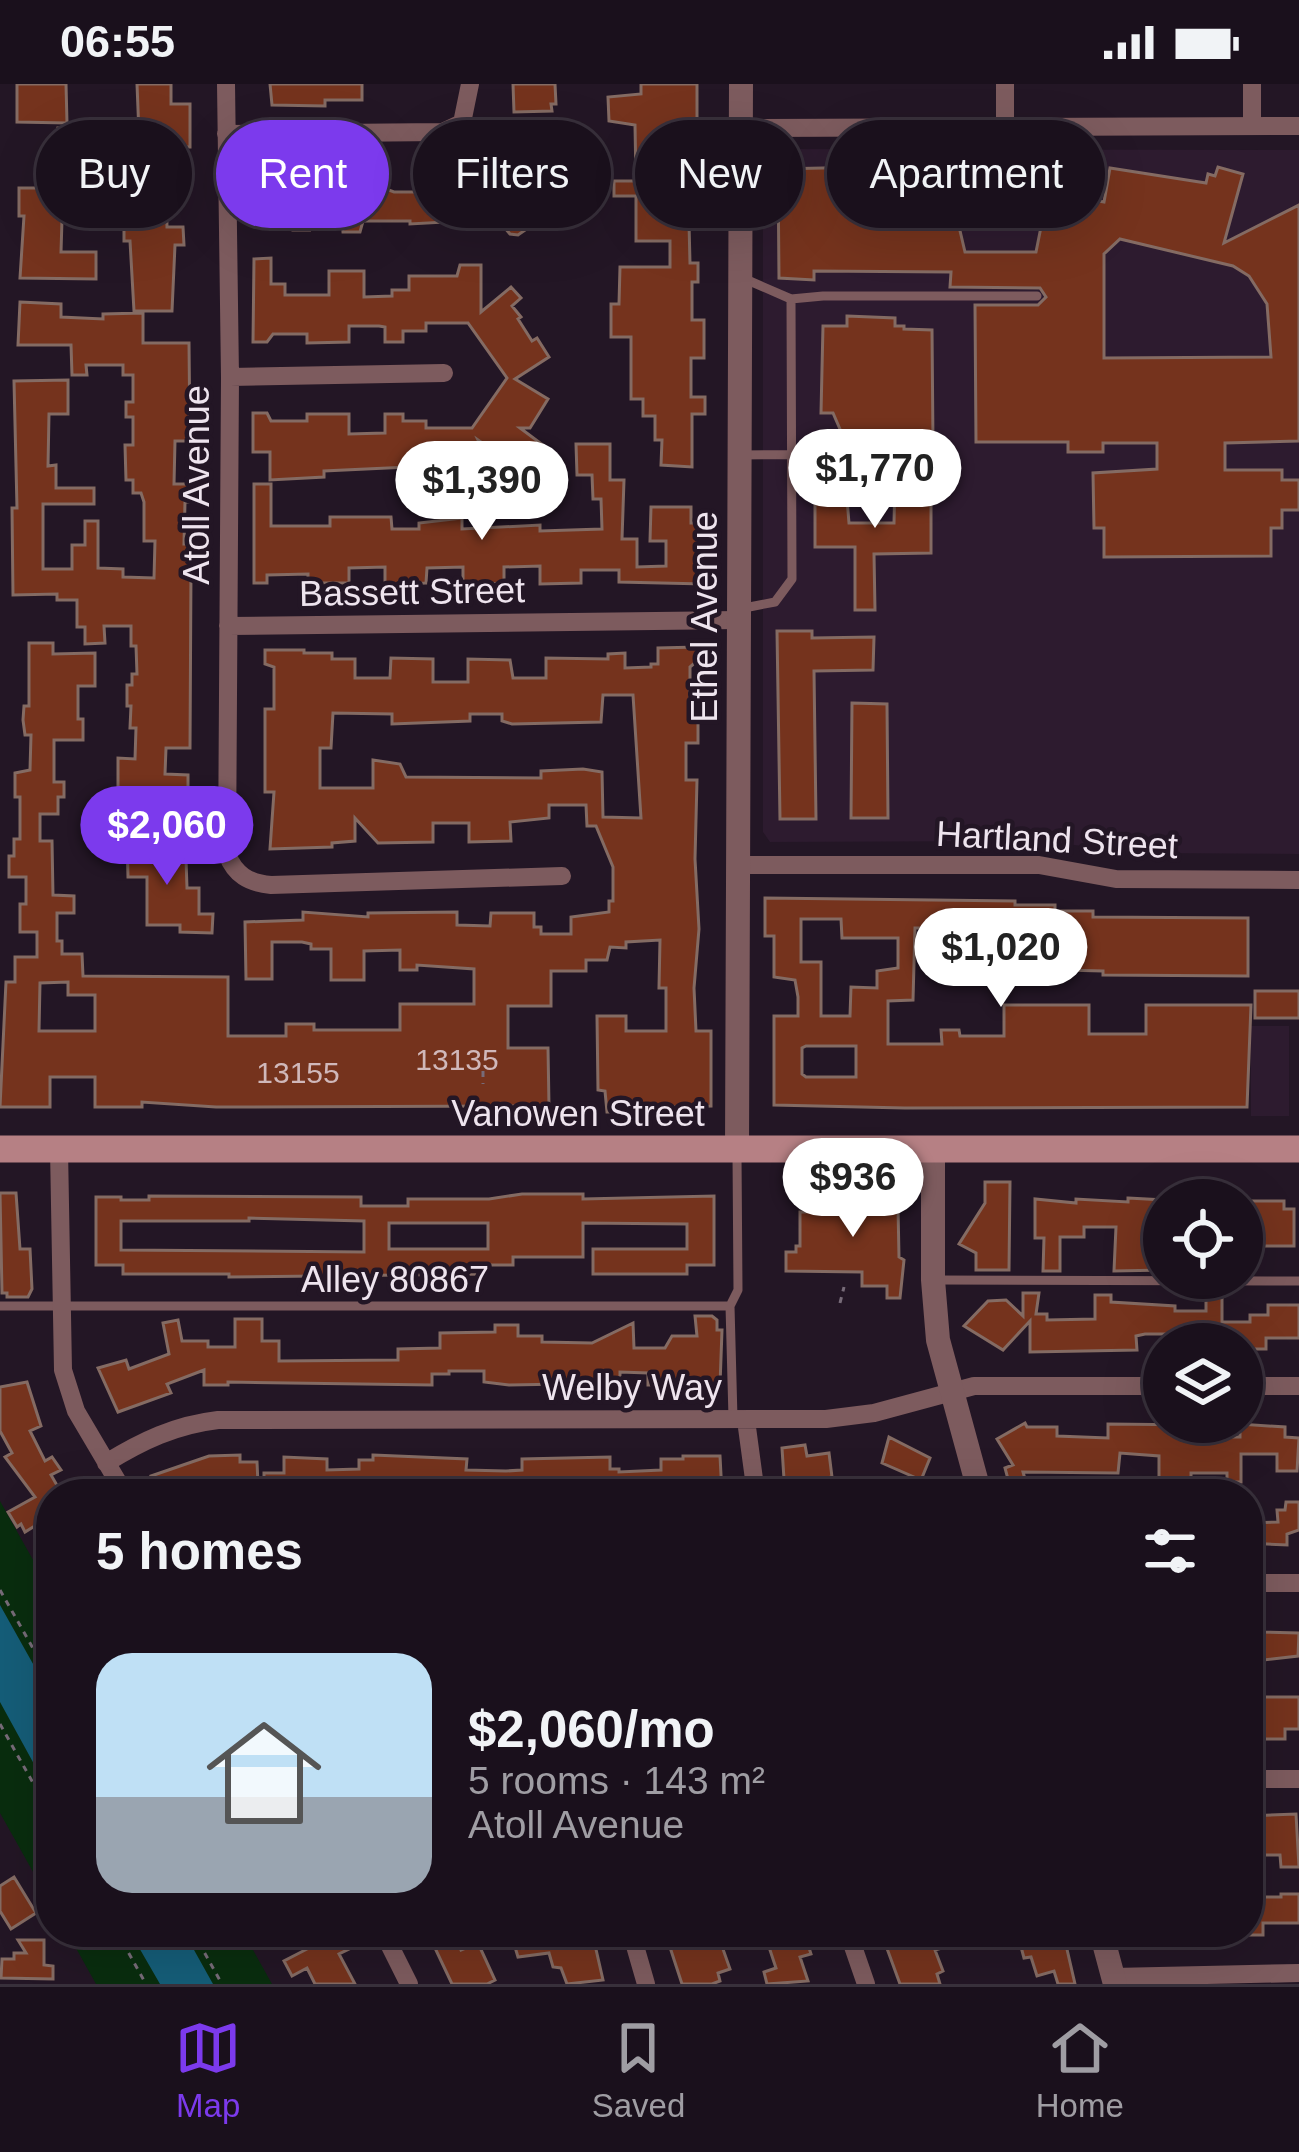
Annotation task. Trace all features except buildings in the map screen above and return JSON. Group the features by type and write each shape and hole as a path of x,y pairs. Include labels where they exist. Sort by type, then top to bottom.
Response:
{"main road":[{"name":"Vanowen Street","path":"0,1149 1299,1149"}],"street":[{"name":"Atoll Avenue","path":"226,84 226,120"},
{"path":"389,132 443,132 462,123 470,84"},
{"name":"Ethel Avenue","path":"741,84 742,120"},
{"path":"1005,84 1005,120"},
{"path":"1252,84 1252,125"},
{"path":"1105,126 1299,125"},
{"name":"Atoll Avenue","path":"228,228 226,854 232,868 244,879 271,885 562,876"},
{"name":"Ethel Avenue","path":"737,1149 741,228"},
{"path":"230,377 444,374"},
{"name":"Bassett Street","path":"228,626 739,614"},
{"name":"Hartland Street","path":"740,865 1039,865 1115,879 1299,880"},
{"path":"59,1149 63,1370 76,1411 115,1479"},
{"path":"933,1150 938,1340 976,1479"},
{"name":"Welby Way","path":"106,1463 158,1434 218,1420 826,1419 874,1413 974,1386 1143,1386"},
{"path":"1263,1386 1299,1386"},
{"path":"739,1420 753,1479"},
{"path":"1263,1583 1299,1583"},
{"path":"1263,1779 1299,1778"},
{"path":"390,1947 409,1984"},
{"path":"635,1947 646,1984"},
{"path":"853,1947 866,1984"},
{"path":"1105,1947 1114,1980 1299,1973"}],"lane":[{"path":"741,277 791,299 1037,296"},
{"path":"739,614 775,602 790,586 791,299"},
{"path":"740,455 862,454"},
{"path":"737,1149 738,1290 730,1306 739,1420"},
{"path":"933,1280 1299,1281"},
{"name":"Alley 80867","path":"0,1306 730,1306"}],"path":[{"path":"483,1071 483,1084"},
{"path":"840,1303 844,1287"},
{"path":"0,1590 36,1654"},
{"path":"0,1724 36,1788"},
{"path":"125,1947 146,1984"},
{"path":"201,1947 222,1984"}],"shaded area":[{"path":"803,149 827,149 827,228 1105,228 1105,150 1299,150 1299,854 1145,853 1039,841 770,842 763,832 763,228 803,228"},
{"path":"1251,1026 1289,1026 1289,1116 1251,1116"}],"green space":[{"path":"0,1501 36,1565 36,1877 0,1813"},
{"path":"75,1947 251,1947 272,1984 96,1984"}],"water":[{"path":"0,1605 36,1669 36,1768 0,1702"},
{"path":"139,1947 192,1947 213,1984 160,1984"}]}
